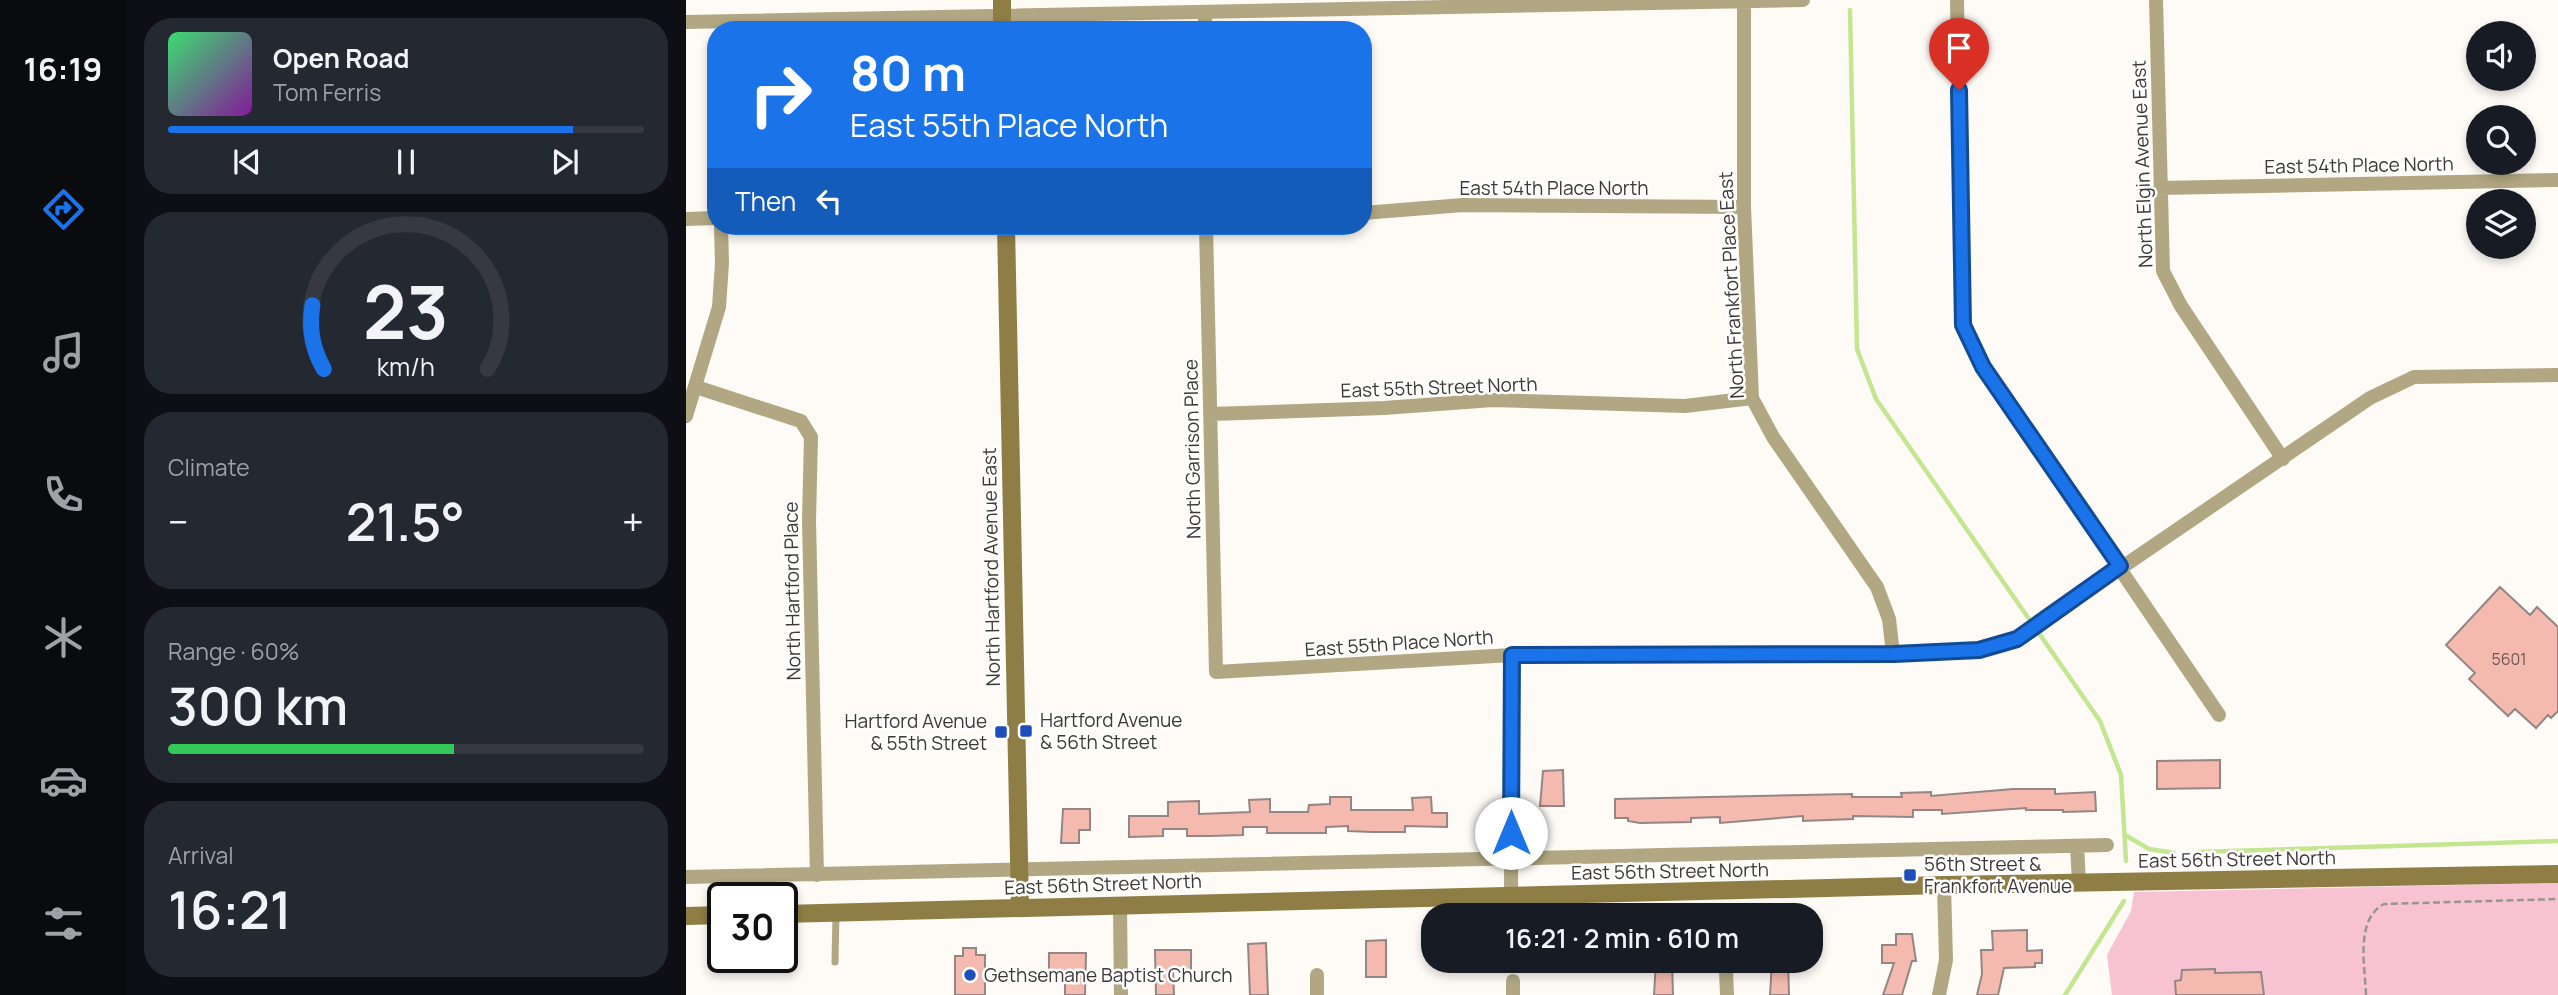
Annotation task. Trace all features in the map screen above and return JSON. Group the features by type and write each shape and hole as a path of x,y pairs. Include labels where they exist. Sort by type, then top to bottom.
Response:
{"street":[{"path":"739,21 1205,14 1803,0"},
{"path":"1957,0 1963,325 1983,367 2220,715"},
{"name":"North Elgin Avenue East","path":"2156,0 2163,271 2181,306 2283,459"},
{"name":"North Frankfort Place East","path":"1744,1 1744,208 1752,398 1773,437 1877,587 1889,619 1894,654"},
{"path":"1205,14 1205,21"},
{"path":"686,22 707,22"},
{"name":"East 54th Place North","path":"2160,188 2558,180"},
{"name":"East 54th Place North","path":"1372,212 1463,205 1744,208"},
{"path":"686,219 707,218"},
{"path":"686,415 719,307 721,235"},
{"name":"North Hartford Avenue East","path":"1006,235 1020,907"},
{"name":"North Garrison Place","path":"1206,235 1216,672"},
{"path":"2283,459 2370,398 2414,377 2558,375"},
{"name":"North Hartford Place","path":"695,387 801,421 811,437 809,521 817,875"},
{"name":"East 55th Street North","path":"1211,414 1384,408 1493,400 1685,406 1752,398"},
{"name":"East 55th Place North","path":"1216,672 1512,655 1894,654 1979,650 2017,639 2120,566 2283,459"},
{"path":"1511,895 1512,655"},
{"name":"East 56th Street North","path":"686,877 2107,845"},
{"path":"2077,846 2079,882"},
{"name":"East 56th Street North","path":"798,914 1944,885 2558,874"},
{"path":"1939,995 1946,960 1944,885"},
{"path":"1120,905 1121,995"},
{"path":"686,916 707,915"},
{"path":"1726,973 1727,995"},
{"path":"1317,975 1317,995"}],"lane":[{"path":"835,962 836,913"}],"path":[{"path":"2366,995 2365,927 2370,914 2384,904 2558,899"}],"shaded area":[{"path":"2558,883 2558,995 2112,995 2107,955 2131,911 2134,892"}],"building":[{"path":"2500,587 2530,615 2537,607 2558,627 2558,711 2551,718 2548,715 2536,728 2515,709 2508,716 2469,679 2475,673 2446,645"},
{"path":"2220,760 2220,788 2157,789 2157,761"},
{"path":"1563,770 1564,806 1540,806 1543,771"},
{"path":"2013,789 2055,789 2055,794 2095,792 2096,811 2063,812 2026,808 1942,814 1942,810 1913,810 1913,817 1853,816 1853,819 1803,821 1803,816 1720,823 1720,817 1691,818 1691,822 1640,823 1628,821 1628,818 1615,818 1615,799 1852,794 1852,797 1902,797 1901,793 1931,792 1931,796"},
{"path":"1330,797 1351,797 1351,810 1413,810 1412,798 1431,797 1432,813 1447,813 1447,827 1405,826 1405,832 1372,832 1348,831 1348,826 1326,827 1326,833 1267,833 1267,827 1243,827 1243,835 1210,836 1187,836 1187,829 1163,829 1163,836 1129,837 1129,816 1168,816 1168,802 1199,801 1199,814 1250,812 1249,800 1270,799 1270,812 1308,812 1309,805 1330,804"},
{"path":"1063,809 1090,809 1090,830 1079,830 1079,843 1061,843"},
{"path":"2027,930 2027,951 2042,950 2042,963 2035,963 2035,967 2004,968 1998,995 1977,995 1982,974 1981,950 1993,950 1992,931"},
{"path":"1896,934 1912,934 1916,961 1912,961 1902,995 1883,995 1894,963 1882,963 1882,945 1896,945"},
{"path":"1386,940 1386,977 1366,977 1366,941"},
{"path":"1266,943 1268,995 1250,995 1248,944"},
{"name":"Gethsemane Baptist Church","path":"963,948 976,948 976,955 985,955 985,995 955,995 955,956 963,956"},
{"path":"1155,950 1191,950 1191,970 1173,970 1174,995 1156,995"},
{"path":"1049,953 1086,953 1085,995 1065,995 1065,973 1049,973"},
{"path":"2215,969 2215,973 2261,972 2264,995 2176,995 2175,981 2181,980 2182,970"},
{"path":"1655,973 1672,973 1673,995 1654,995"},
{"path":"1771,973 1788,973 1789,995 1770,995"}],"waterway":[{"path":"1850,10 1857,349 1876,399 2100,721 2121,775 2126,861"},
{"path":"2125,835 2149,849 2174,853"},
{"path":"2199,852 2558,841"},
{"path":"2065,995 2124,901"}],"place":[{"name":"Hartford Avenue & 56th Street","path":"1026,731"},
{"name":"Hartford Avenue & 55th Street","path":"1001,732"},
{"name":"56th Street & Frankfort Avenue","path":"1910,875"},
{"name":"Gethsemane Baptist Church","path":"970,975"}],"route":[{"path":"1511,833 1512,655 1894,654 1979,650 2017,639 2120,566 1983,367 1963,325 1959,90"}]}
